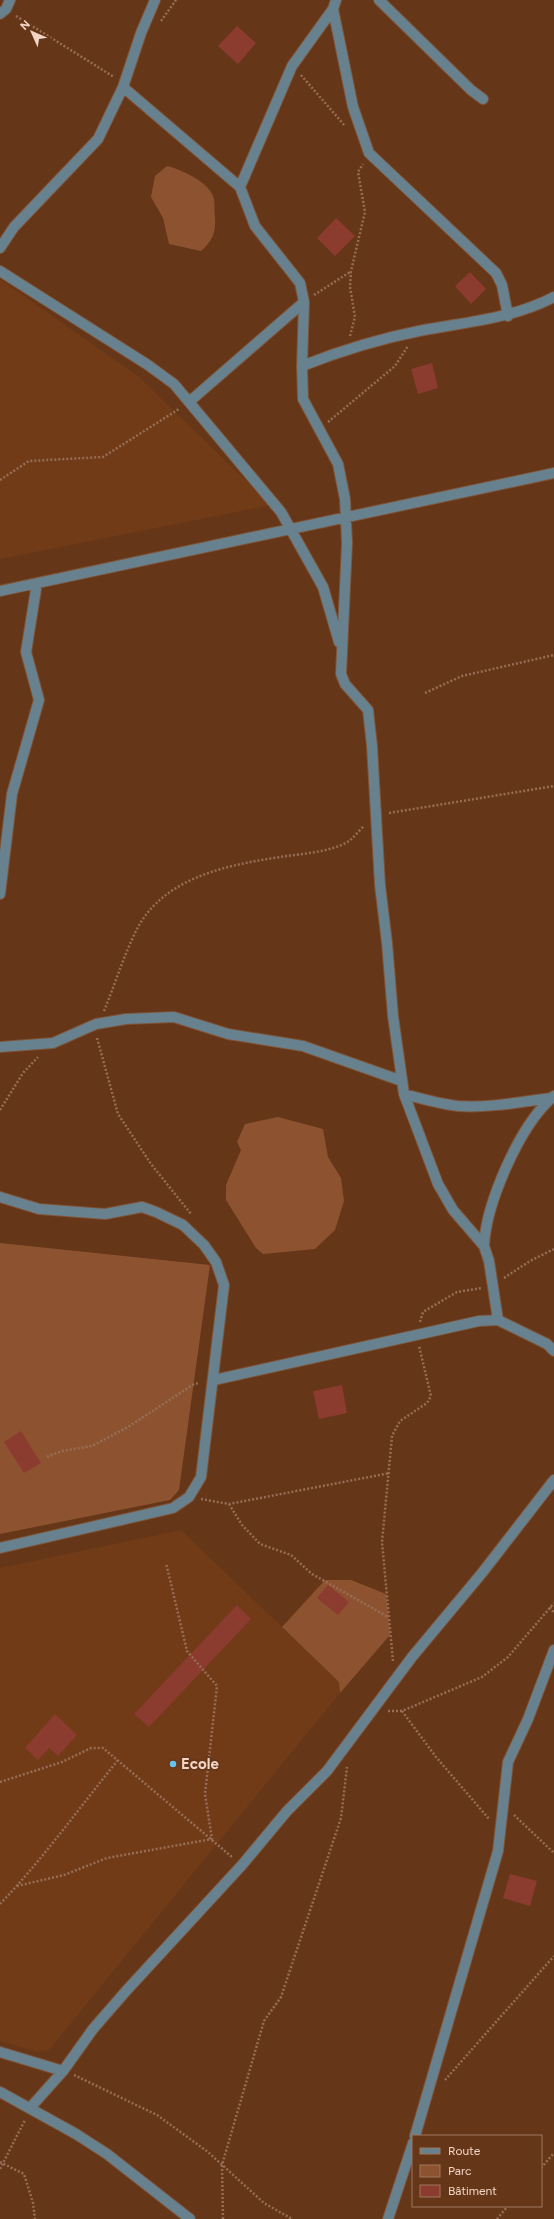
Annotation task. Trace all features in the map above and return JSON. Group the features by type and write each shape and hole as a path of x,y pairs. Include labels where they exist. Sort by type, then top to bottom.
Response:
{"street":[{"path":"0,248 14,227 98,139 123,87 141,33 155,0"},
{"path":"379,0 471,90 483,99"},
{"path":"240,187 292,66 334,4"},
{"path":"334,4 353,107 369,153 496,273 502,285 508,316"},
{"path":"123,87 240,187 254,226 300,283 304,302 302,366 304,399 318,429 338,464 345,500 347,543 341,674 345,684 368,710 372,746 380,885 404,1094 438,1184 453,1210 484,1246 489,1261 498,1320"},
{"path":"0,271 148,365 174,384 281,512 323,587 341,651"},
{"path":"302,366 347,348 418,331 508,316 537,306 554,297"},
{"path":"189,402 304,302"},
{"path":"0,591 554,473"},
{"path":"0,894 12,794 39,700 26,652 37,583"},
{"path":"0,1047 53,1043 95,1025 126,1019 174,1017 228,1034 303,1046 402,1081"},
{"path":"404,1094 434,1102 459,1106 486,1106 552,1097"},
{"path":"484,1246 488,1212 516,1147 537,1114 552,1097"},
{"path":"0,1196 47,1209 105,1214 142,1207 183,1225 204,1245 216,1262 224,1285 214,1380 201,1477 189,1497 173,1508 0,1548"},
{"path":"214,1380 479,1321 498,1320 540,1341 554,1351"},
{"path":"30,2108 63,2071 93,2029 126,1991 242,1865 287,1811 327,1771 396,1682 412,1657 482,1573 554,1480"},
{"path":"415,2135 498,1851 508,1762 528,1719 554,1650"},
{"path":"0,2052 63,2071"},
{"path":"0,2092 76,2134 107,2154 190,2219"},
{"path":"388,2219 412,2146"}],"path":[{"path":"5,8 115,78 123,87"},
{"path":"292,66 349,130"},
{"path":"347,348 355,317 350,287 351,271 365,212 358,172 369,153"},
{"path":"304,302 351,271"},
{"path":"318,429 395,366 418,331"},
{"path":"0,480 29,461 103,457 189,402"},
{"path":"425,693 462,676 554,655"},
{"path":"195,1219 152,1164 118,1114 95,1025 103,1015 137,928 159,901 176,887 200,876 239,864 324,851 348,841 376,815 554,786"},
{"path":"0,1110 23,1073 53,1043"},
{"path":"396,1682 388,1618 382,1542 390,1473 392,1436 400,1421 428,1403 431,1396 416,1335 423,1312"},
{"path":"47,1457 62,1451 92,1446 128,1427 194,1384 214,1380"},
{"path":"189,1497 229,1504 390,1473"},
{"path":"229,1504 242,1525 260,1544 291,1555 312,1574 388,1618"},
{"path":"166,1564 187,1651 217,1686 205,1794 212,1839"},
{"path":"373,1710 402,1711 482,1677 508,1657 554,1602"},
{"path":"550,1607 554,1613"},
{"path":"402,1711 436,1757 493,1824"},
{"path":"0,1782 62,1762 91,1748 104,1748 242,1865"},
{"path":"0,1904 17,1886 118,1760"},
{"path":"223,2219 222,2165 264,2021 281,1997 341,1818 347,1764"},
{"path":"503,1804 554,1853"},
{"path":"17,1886 64,1875 107,1858 212,1839"},
{"path":"442,2084 554,1956"},
{"path":"63,2071 157,2115 222,2165 264,2203 292,2219"},
{"path":"0,2169 4,2164 30,2108"},
{"path":"542,2167 554,2153"},
{"path":"0,2162 24,2174 33,2203 35,2219"},
{"path":"497,2219 507,2207"}],"shaded area":[{"path":"0,279 139,377 271,505 0,559"},
{"path":"181,1530 339,1682 340,1693 49,2050 38,2052 0,2041 0,1568"}],"green space":[{"path":"167,166 180,170 201,182 207,187 214,199 214,232 211,240 201,251 169,244 163,218 151,197 155,176"},
{"path":"278,1117 323,1129 328,1157 341,1178 344,1201 335,1230 315,1249 263,1254 256,1248 226,1200 226,1185 241,1150 237,1142 245,1124"},
{"path":"0,1243 210,1265 179,1490 170,1500 0,1534"},
{"path":"325,1580 351,1580 386,1594 390,1635 340,1693 339,1682 282,1627"}],"building":[{"path":"237,26 256,43 238,64 218,46"},
{"path":"336,218 355,236 335,256 317,238"},
{"path":"470,272 486,289 471,304 455,286"},
{"path":"432,363 438,388 418,394 411,369"},
{"path":"342,1385 347,1413 319,1419 313,1391"},
{"path":"21,1431 41,1463 24,1473 4,1442"},
{"path":"328,1585 349,1602 338,1615 317,1598"},
{"path":"237,1605 251,1619 149,1727 134,1714"},
{"path":"55,1714 77,1735 58,1756 49,1748 38,1760 25,1748"},
{"path":"510,1874 537,1881 530,1906 503,1898"}],"place":[{"name":"Ecole","path":"173,1764"}]}
